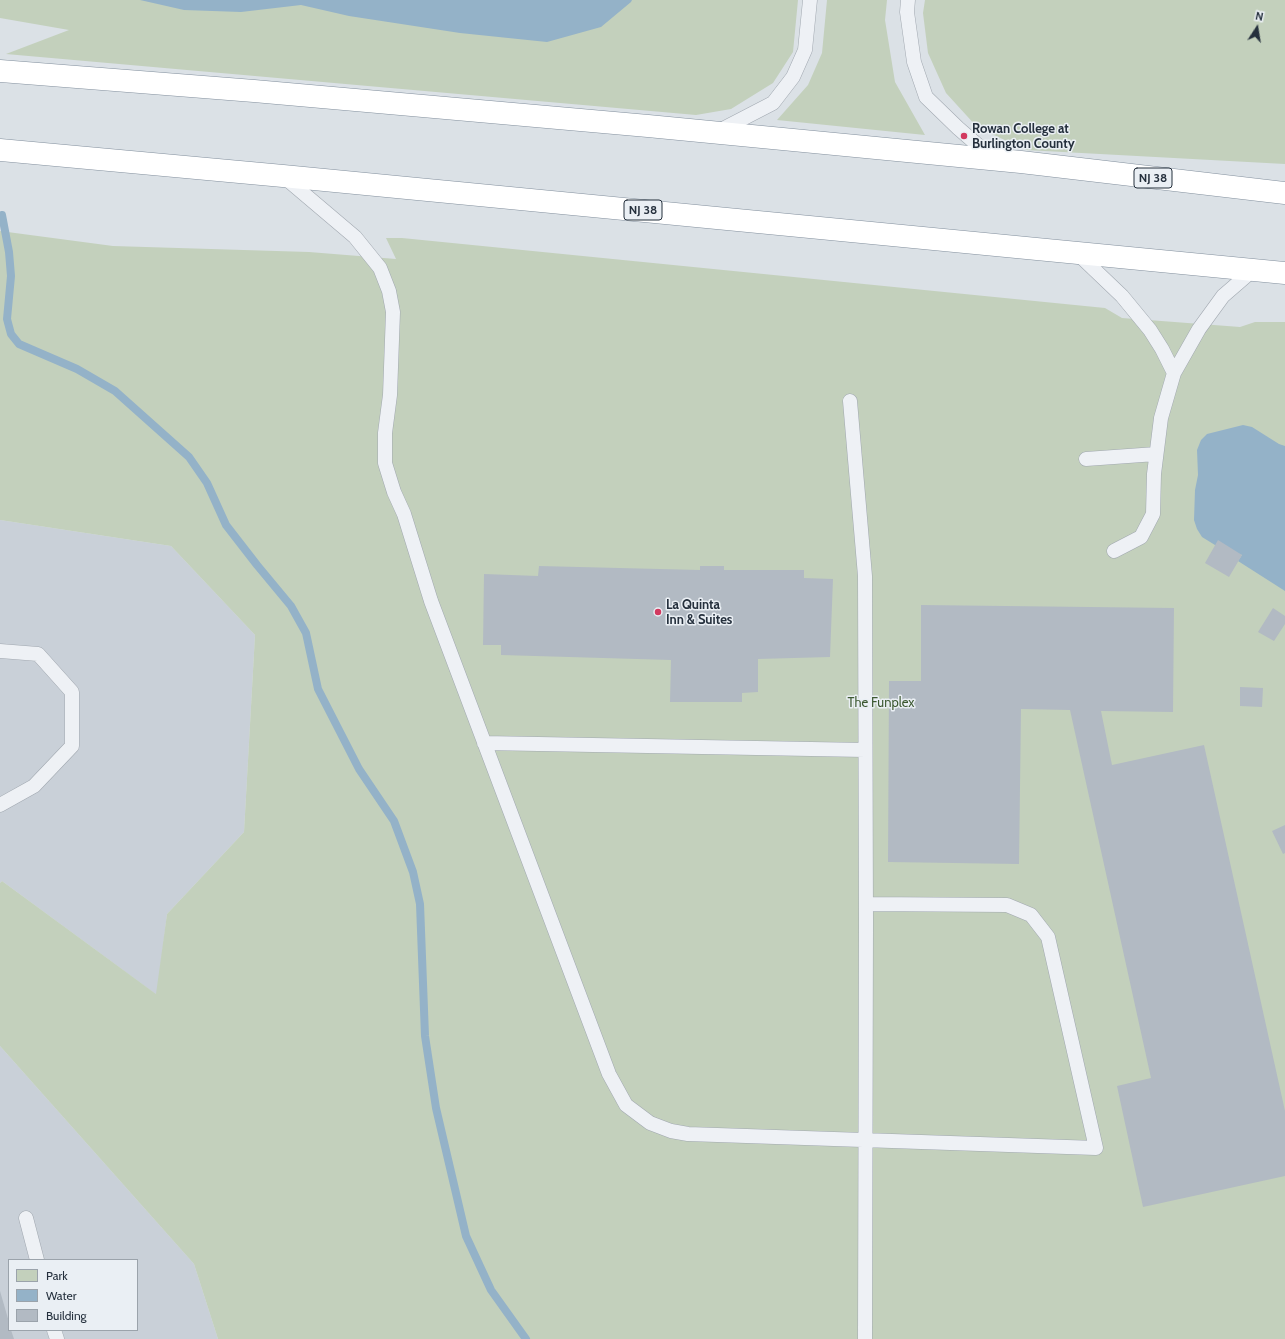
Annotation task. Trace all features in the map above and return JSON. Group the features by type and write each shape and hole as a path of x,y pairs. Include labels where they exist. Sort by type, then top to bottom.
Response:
{"highway":[{"name":"NJ 38","path":"0,71 246,90 716,133 1021,162 1285,193"},
{"name":"NJ 38","path":"0,150 1285,272"}],"lane":[{"path":"716,133 773,103 792,77 805,50 810,0"},
{"path":"908,0 907,12 914,62 926,97 981,148 1021,162"},
{"path":"283,176 355,237 380,268 389,291 393,312 390,395 385,433 385,463 394,492 404,514 431,601 484,744 609,1074 626,1105 650,1123 671,1131 688,1134 1096,1148 1048,937 1031,915 1007,905 866,904"},
{"path":"1077,253 1122,296 1150,330 1162,349 1174,373"},
{"path":"1114,552 1141,538 1153,514 1154,474 1161,418 1174,373 1198,329 1223,296 1253,270"},
{"path":"850,401 865,576 865,1339"},
{"path":"1086,459 1156,454"},
{"path":"0,651 38,654 72,692 72,746 34,786 0,805"},
{"path":"484,744 865,750"},
{"path":"26,1218 37,1259"}],"shaded area":[{"path":"0,520 171,546 255,635 244,832 167,914 157,995 2,881 0,883"},
{"path":"0,1046 194,1264 218,1339 0,1339"}],"green space":[{"path":"0,0 798,0 793,52 773,83 731,109 696,115 6,54 69,30 0,18"},
{"path":"827,0 887,0 885,20 895,82 925,135 777,120 808,85 822,53"},
{"path":"925,0 1285,0 1285,164 1026,150 977,127 946,93 928,53 923,13"},
{"name":"The Funplex","path":"0,231 113,246 309,252 396,259 386,238 402,238 1105,308 1122,318 1240,327 1255,322 1285,322 1285,1339 218,1339 194,1264 0,1046 0,883 2,881 156,994 167,914 244,832 255,635 171,546 0,520"}],"water":[{"path":"140,0 632,0 601,27 547,42 460,33 349,16 301,5 241,12 184,10"},
{"path":"1243,425 1252,427 1279,444 1285,446 1285,591 1238,561 1242,555 1215,545 1202,537 1194,520 1195,490 1198,475 1197,450 1201,440 1207,434"}],"building":[{"path":"1218,540 1242,555 1229,577 1205,563"},
{"name":"La Quinta Inn & Suites","path":"539,566 700,570 700,566 724,566 724,570 804,570 804,578 833,579 830,657 758,659 758,692 742,693 742,702 670,702 671,660 501,655 501,645 483,645 484,574 538,576"},
{"path":"921,605 1174,608 1173,712 1101,711 1112,765 1204,745 1285,1111 1285,1176 1143,1207 1117,1086 1151,1078 1070,710 1021,709 1019,864 888,862 889,681 921,681"},
{"path":"1273,608 1285,616 1285,624 1274,641 1258,632"},
{"path":"1240,687 1263,688 1262,707 1240,706"},
{"path":"1285,825 1285,853 1283,854 1272,831"},
{"path":"0,1291 8,1319 8,1331 11,1331 14,1339 0,1339"}],"waterway":[{"path":"2,215 9,252 11,276 7,319 11,334 19,344 77,369 115,391 189,457 207,483 226,525 291,606 306,633 318,689 359,769 394,821 413,872 420,904 425,1036 436,1108 466,1236 491,1290 526,1339"}],"place":[{"name":"Rowan College at Burlington County","path":"964,136"},
{"name":"La Quinta Inn & Suites","path":"658,612"}]}
